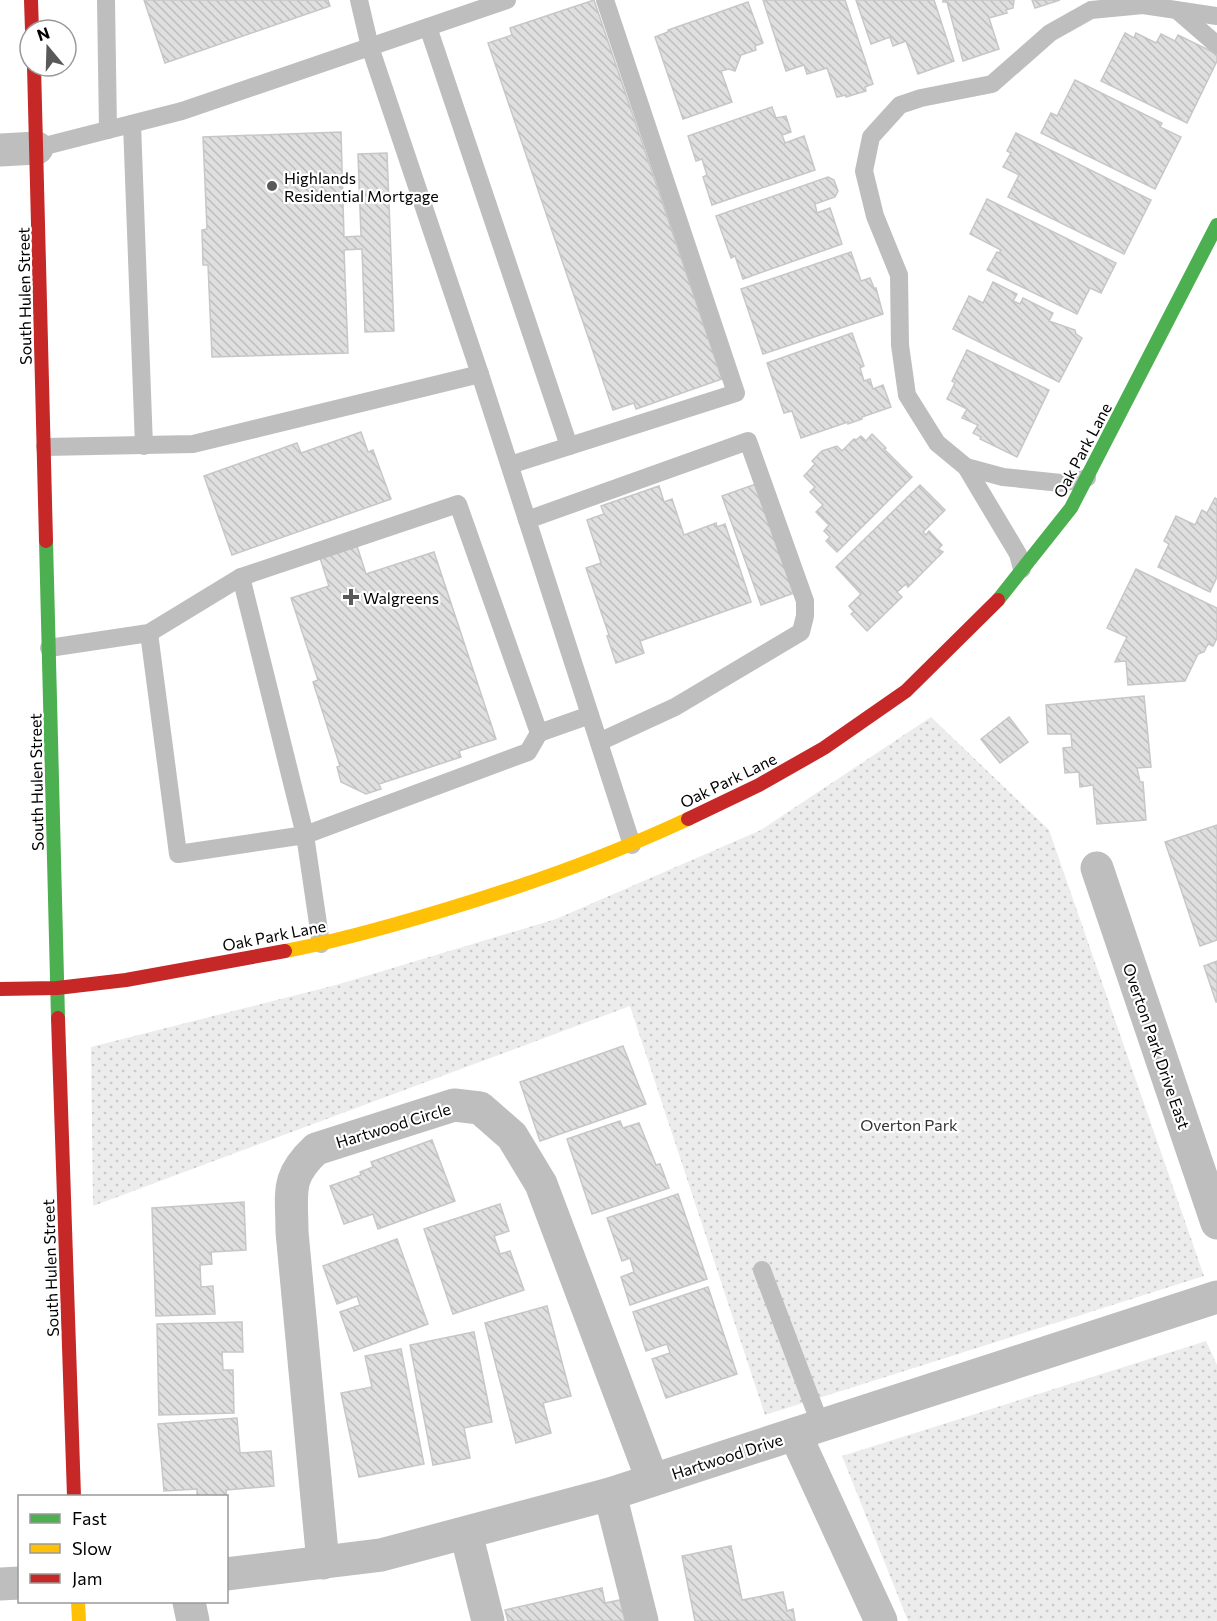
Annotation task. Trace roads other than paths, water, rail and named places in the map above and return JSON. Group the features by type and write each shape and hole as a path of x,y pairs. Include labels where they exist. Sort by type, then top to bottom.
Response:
{"street":[{"path":"31,0 32,18"},
{"name":"South Hulen Street","path":"34,78 57,988 74,1495"},
{"path":"0,150 37,148"},
{"name":"Oak Park Lane","path":"0,989 57,988 126,980 360,935 516,888 632,845 759,785 824,748 906,691 995,603 1071,508 1217,225"},
{"name":"Overton Park Drive East","path":"1096,868 1217,1223"},
{"name":"Hartwood Circle","path":"323,1563 292,1232 292,1182 300,1164 315,1149 454,1105 480,1108 512,1136 541,1184 652,1479"},
{"name":"Hartwood Drive","path":"228,1574 381,1555 610,1494 1217,1297"},
{"path":"808,1430 881,1621"},
{"path":"610,1494 642,1621"},
{"path":"466,1533 488,1621"},
{"path":"0,1584 18,1583"},
{"path":"78,1603 79,1621"},
{"path":"189,1603 193,1621"}],"lane":[{"path":"106,0 108,130"},
{"path":"359,0 370,47 510,465 632,845"},
{"path":"37,148 182,111 507,0"},
{"path":"510,465 736,393 605,0"},
{"path":"1022,569 1018,555 966,467 937,443 907,395 900,345 899,275 875,216 864,171 871,137 900,105 921,98 992,84 1050,33 1091,10 1143,5 1217,16"},
{"path":"1179,12 1217,45"},
{"path":"428,27 568,446"},
{"path":"132,124 144,446"},
{"path":"45,447 193,444 480,374"},
{"path":"527,520 748,441 805,601 805,616 801,632 675,707 600,742"},
{"path":"966,467 1003,477 1061,483 1087,478"},
{"path":"49,648 149,633 241,577 458,504 538,733"},
{"path":"241,577 305,835 321,944"},
{"path":"149,633 178,854 305,835 528,752 538,733 590,715"},
{"path":"762,1270 808,1430"}],"place":[{"name":"Highlands Residential Mortgage","path":"272,186"},
{"name":"Walgreens","path":"351,597"}],"park label":[{"name":"Overton Park","path":"909,1124"}]}
